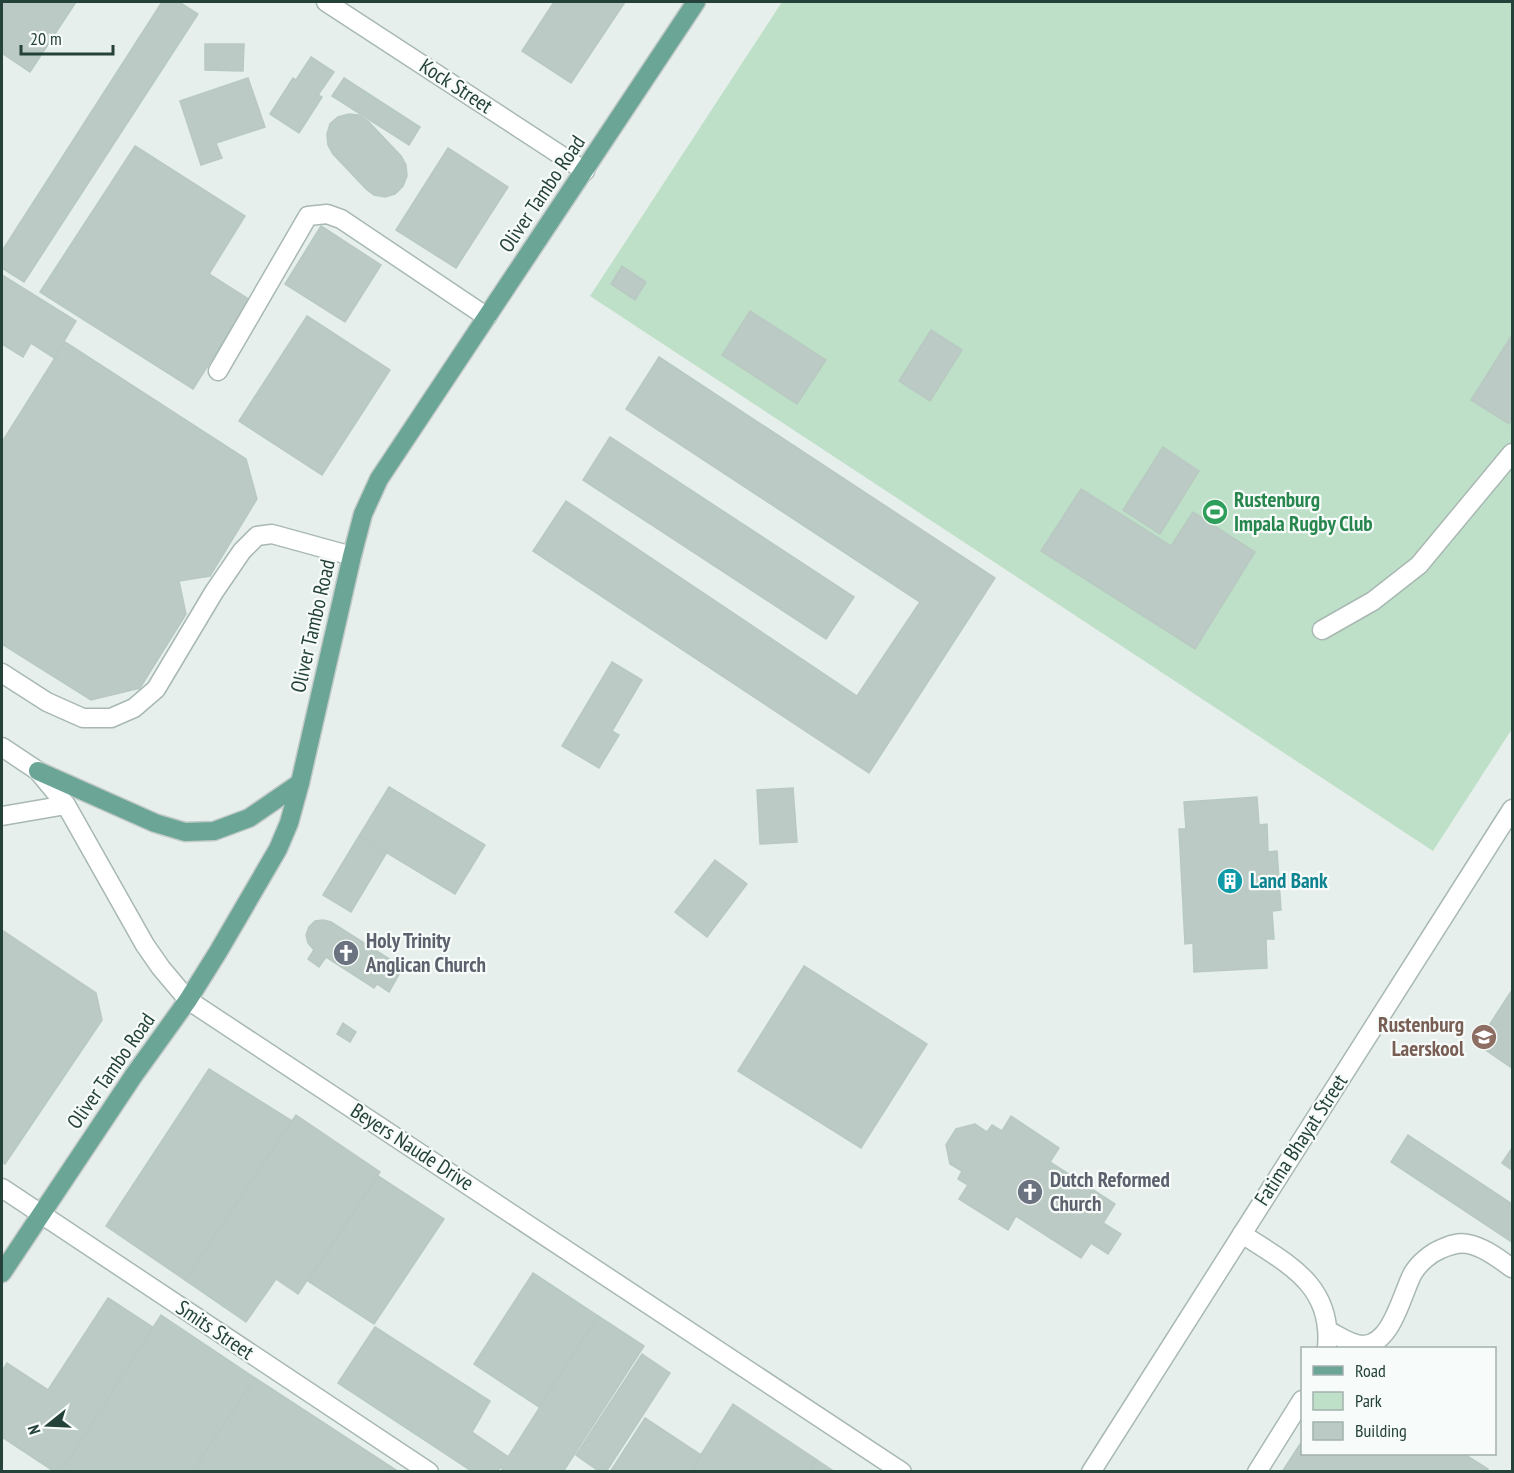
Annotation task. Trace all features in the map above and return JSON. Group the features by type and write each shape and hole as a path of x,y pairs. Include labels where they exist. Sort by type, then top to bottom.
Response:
{"main road":[{"name":"Oliver Tambo Road","path":"2,1273 40,1214 188,1000 278,849 289,823 300,783 363,514 379,479 696,2"},
{"path":"38,771 155,823 185,832 214,831 249,818 300,783"}],"street":[{"name":"Kock Street","path":"326,2 585,171"},
{"path":"219,371 308,216 327,214 341,219 487,317"},
{"path":"1322,630 1373,601 1419,565 1512,453"},
{"path":"2,673 46,702 83,718 111,718 134,708 156,689 214,592 242,551 257,536 272,534 352,556"},
{"name":"Beyers Naude Drive","path":"2,747 38,771 66,805 145,945 188,1000 902,1472"},
{"path":"2,816 66,805"},
{"name":"Fatima Bhayat Street","path":"1091,1472 1512,809"},
{"name":"Smits Street","path":"2,1188 429,1472"},
{"path":"1242,1233 1296,1269 1309,1282 1326,1314 1328,1340 1363,1345 1373,1343 1383,1336 1392,1322 1414,1272 1435,1252 1453,1244 1466,1244 1480,1248 1512,1268"},
{"path":"1257,1472 1301,1402"}],"green space":[{"name":"Rustenburg Impala Rugby Club","path":"782,2 1512,2 1512,729 1433,851 590,296"}],"building":[{"path":"2,2 76,2 30,72 2,53"},
{"path":"162,2 179,2 198,14 24,282 2,268 2,251"},
{"path":"554,2 625,2 571,83 522,51"},
{"path":"205,44 244,44 243,71 205,70"},
{"path":"311,57 334,72 318,95 322,97 299,133 270,114 293,78 296,80"},
{"path":"248,78 265,127 216,143 222,158 201,165 180,101"},
{"path":"344,78 420,127 409,145 332,96"},
{"path":"349,114 359,115 368,121 401,156 406,165 407,176 403,186 395,194 385,197 374,195 333,154 328,145 327,134 330,124 338,117"},
{"path":"135,146 245,216 209,274 250,300 193,389 40,292"},
{"path":"448,148 508,187 456,268 396,230"},
{"path":"321,226 381,265 345,322 285,284"},
{"path":"622,266 646,282 635,300 611,284"},
{"path":"2,275 76,321 54,358 31,343 23,357 2,344"},
{"path":"750,311 826,360 797,404 722,355"},
{"path":"307,316 390,370 322,475 239,421"},
{"path":"931,330 962,350 930,401 899,381"},
{"path":"1512,335 1512,418 1509,424 1471,400"},
{"path":"65,342 246,459 257,499 210,576 179,581 186,614 140,688 91,700 2,644 2,442"},
{"path":"659,357 995,578 869,773 533,551 566,501 857,696 920,602 626,409"},
{"path":"610,437 854,597 826,639 583,480"},
{"path":"1163,447 1199,471 1160,534 1123,510"},
{"path":"1081,489 1171,546 1193,512 1255,552 1195,649 1041,551"},
{"path":"612,662 642,680 612,731 619,735 599,768 562,746"},
{"path":"389,787 485,845 455,894 359,836"},
{"path":"793,788 797,842 760,844 757,790"},
{"name":"Land Bank","path":"1257,797 1259,825 1267,824 1268,852 1277,851 1281,910 1272,911 1274,939 1266,939 1267,968 1194,972 1193,943 1185,944 1179,829 1186,829 1184,802"},
{"path":"359,836 387,852 351,912 323,895"},
{"path":"715,860 747,884 707,937 675,912"},
{"name":"Holy Trinity Anglican Church","path":"315,921 331,922 391,960 389,963 401,971 389,992 377,984 374,988 326,957 319,967 308,959 314,950 308,943 306,935 309,927"},
{"path":"2,930 96,993 102,1020 5,1164 2,1162"},
{"path":"804,966 927,1044 861,1148 738,1071"},
{"path":"1512,990 1512,1068 1477,1044"},
{"path":"343,1023 356,1032 350,1042 337,1034"},
{"path":"209,1069 292,1121 185,1280 106,1226"},
{"path":"296,1115 380,1172 298,1294 276,1279 246,1322 185,1280"},
{"name":"Dutch Reformed Church","path":"1011,1116 1059,1148 1050,1162 1115,1204 1103,1223 1121,1234 1108,1254 1091,1243 1081,1258 1016,1216 1008,1230 959,1199 968,1185 958,1179 962,1171 950,1164 946,1145 956,1129 975,1124 987,1132 992,1125 1002,1131"},
{"path":"1408,1135 1512,1204 1512,1242 1391,1162"},
{"path":"1512,1148 1512,1170 1502,1163"},
{"path":"378,1176 444,1219 374,1324 308,1281"},
{"path":"533,1273 598,1316 539,1407 474,1364"},
{"path":"108,1298 154,1328 61,1472 55,1472 2,1437 2,1371 7,1363 48,1390"},
{"path":"161,1315 255,1378 192,1472 61,1472"},
{"path":"598,1316 644,1346 563,1472 506,1472 501,1468"},
{"path":"375,1327 490,1401 472,1432 507,1456 497,1472 473,1472 338,1383"},
{"path":"642,1354 670,1373 606,1472 600,1472 576,1455"},
{"path":"255,1378 396,1470 395,1472 192,1472"},
{"path":"733,1404 817,1460 810,1472 690,1472"},
{"path":"645,1418 701,1455 690,1472 610,1472"},
{"path":"1301,1443 1301,1455 1466,1455 1488,1469 1486,1472 1282,1472"},
{"path":"817,1460 835,1472 810,1472"}],"place":[{"name":"Rustenburg Impala Rugby Club","path":"1215,512"},
{"name":"Land Bank","path":"1230,881"},
{"name":"Holy Trinity Anglican Church","path":"346,953"},
{"name":"Rustenburg Laerskool","path":"1484,1037"},
{"name":"Dutch Reformed Church","path":"1030,1192"}]}
